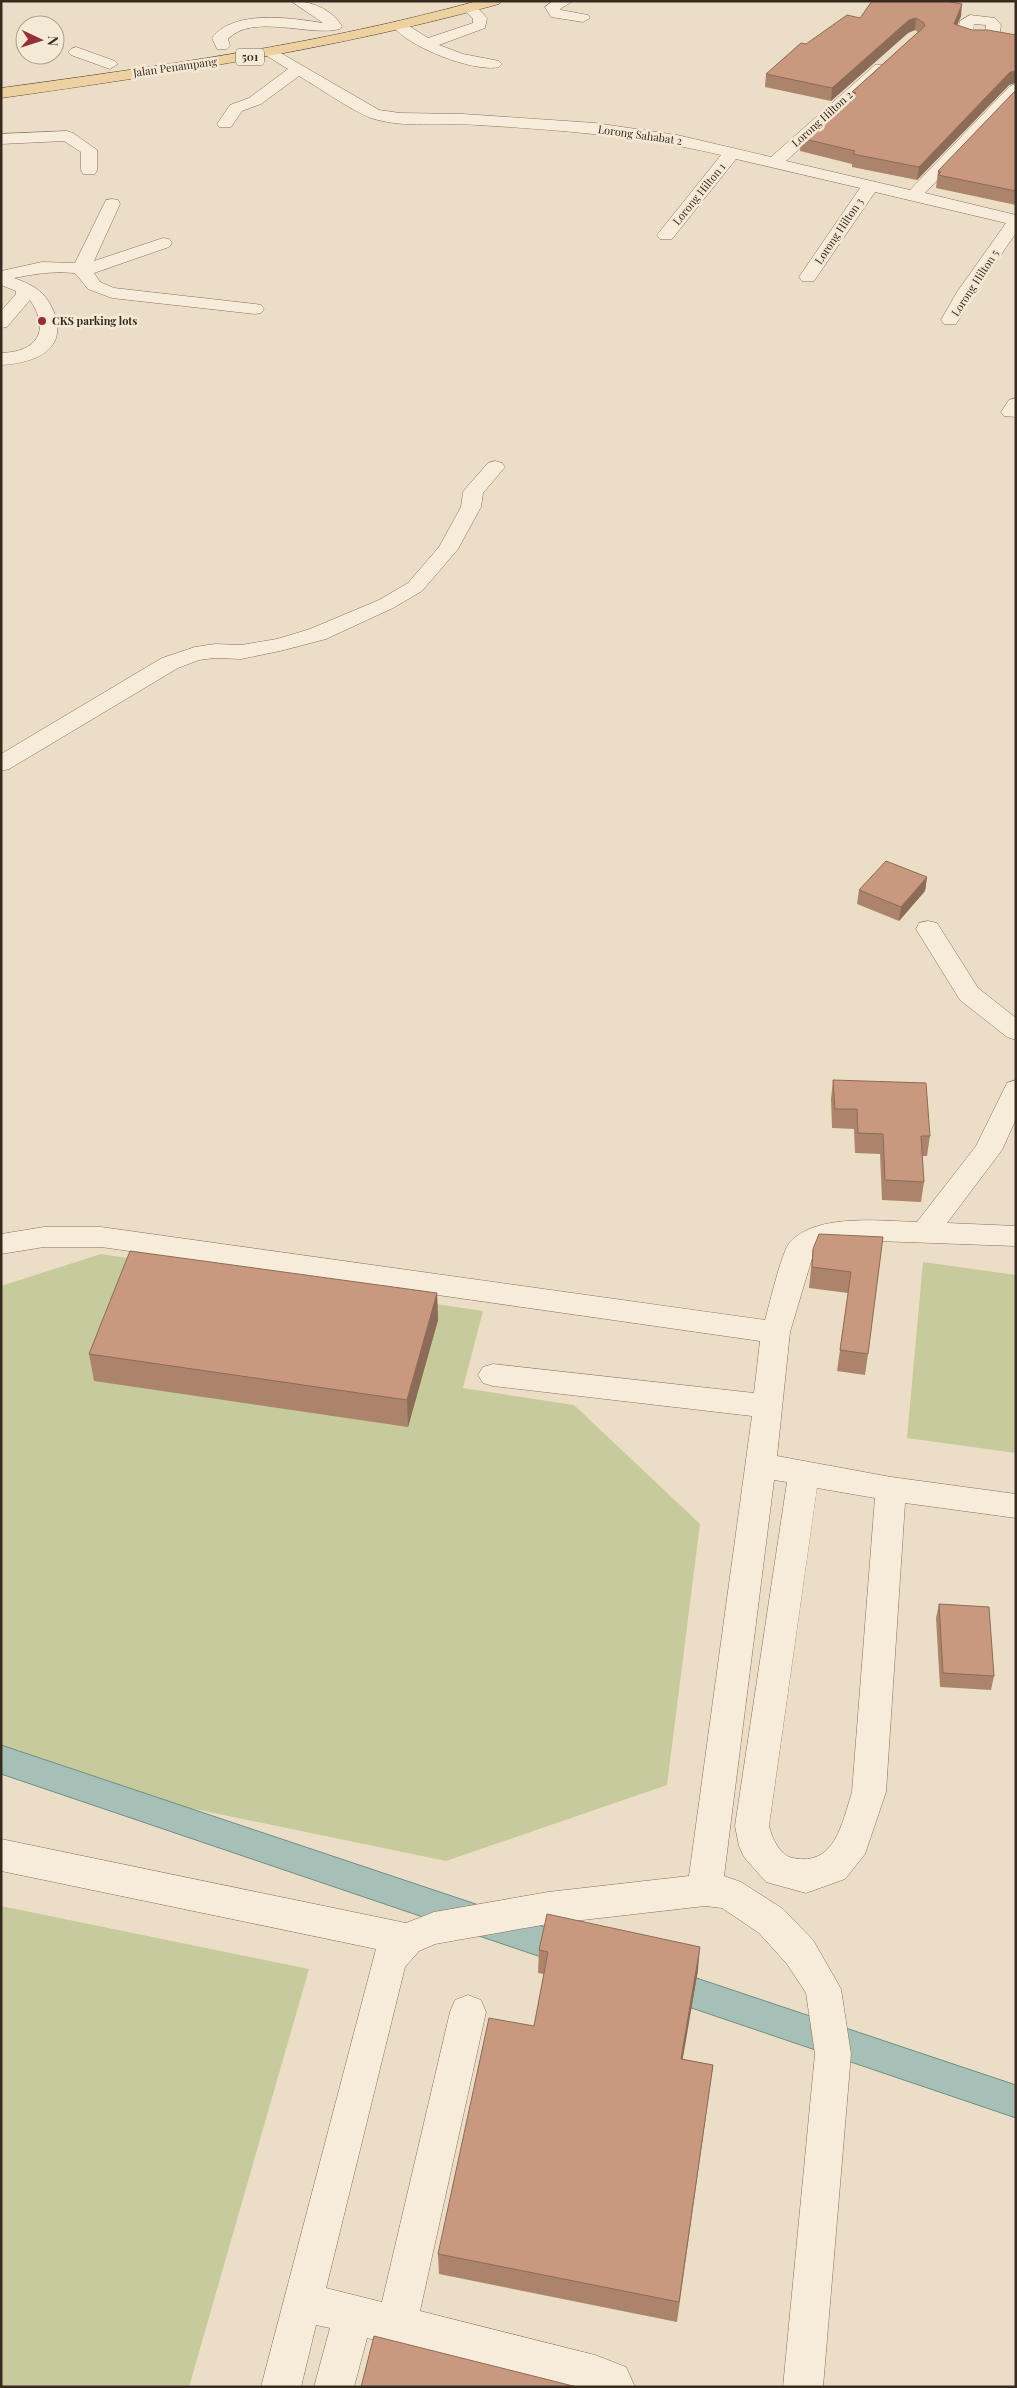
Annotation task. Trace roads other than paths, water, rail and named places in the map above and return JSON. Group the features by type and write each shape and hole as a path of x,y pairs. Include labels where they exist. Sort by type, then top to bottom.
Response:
{"main road":[{"name":"Jalan Penampang","path":"1,80 222,46 330,27 372,19 437,1"},
{"name":"Jalan Penampang","path":"1,92 272,53 401,27 494,1"}],"street":[{"path":"298,1 321,14 330,27"},
{"path":"566,1 552,7 556,14 583,18"},
{"path":"426,44 480,25 480,18 470,8"},
{"path":"401,27 426,44 467,61 494,64"},
{"path":"76,52 110,64"},
{"name":"Lorong Sahabat 2","path":"272,53 375,114 389,117 463,119 596,128 677,140 1016,220"},
{"name":"Lorong Hilton 2","path":"775,162 890,59"},
{"path":"225,124 236,108 255,101 298,69"},
{"path":"913,196 1016,89"},
{"path":"1,139 67,136 89,150 89,170"},
{"name":"Lorong Hilton 1","path":"666,235 732,153"},
{"name":"Lorong Hilton 3","path":"808,277 870,186"},
{"path":"112,204 83,270 86,280 98,288 112,293 255,309"},
{"name":"Lorong Hilton 5","path":"950,320 966,292 1016,220"},
{"path":"1,276 46,266 74,267 83,270 163,243"},
{"path":"1,281 14,282 36,293 43,302 49,325 49,336 41,347 21,355 1,359"},
{"path":"21,355 4,321 25,295 24,288"},
{"path":"1,764 170,663 195,654 249,650 280,645 318,634 379,608 415,587 448,549 471,507 473,492 495,466"},
{"path":"928,929 969,994 1016,1030"},
{"path":"924,1233 988,1150 1016,1089"},
{"path":"706,1890 761,1465 766,1406 776,1332 800,1250 815,1238 835,1232 877,1231 1016,1236"},
{"path":"1,1244 44,1237 102,1237 776,1332"},
{"path":"493,1375 766,1406"},
{"path":"761,1465 891,1489 1016,1506"},
{"path":"804,1473 752,1826 756,1846 778,1871 806,1877 833,1868 854,1843 869,1792 891,1489"},
{"path":"1,1855 406,1939"},
{"path":"281,2387 304,2302 389,1959 406,1939 434,1928 548,1908 706,1890 729,1893 771,1921 800,1952 823,1989 833,2054 804,2387"},
{"path":"397,2324 468,2012"},
{"path":"304,2302 595,2375 612,2382 615,2387"},
{"path":"334,2387 354,2314"}],"water":[{"path":"1,1745 1016,2085 1016,2118 1,1774"}],"place":[{"name":"CKS parking lots","path":"42,321"}]}
